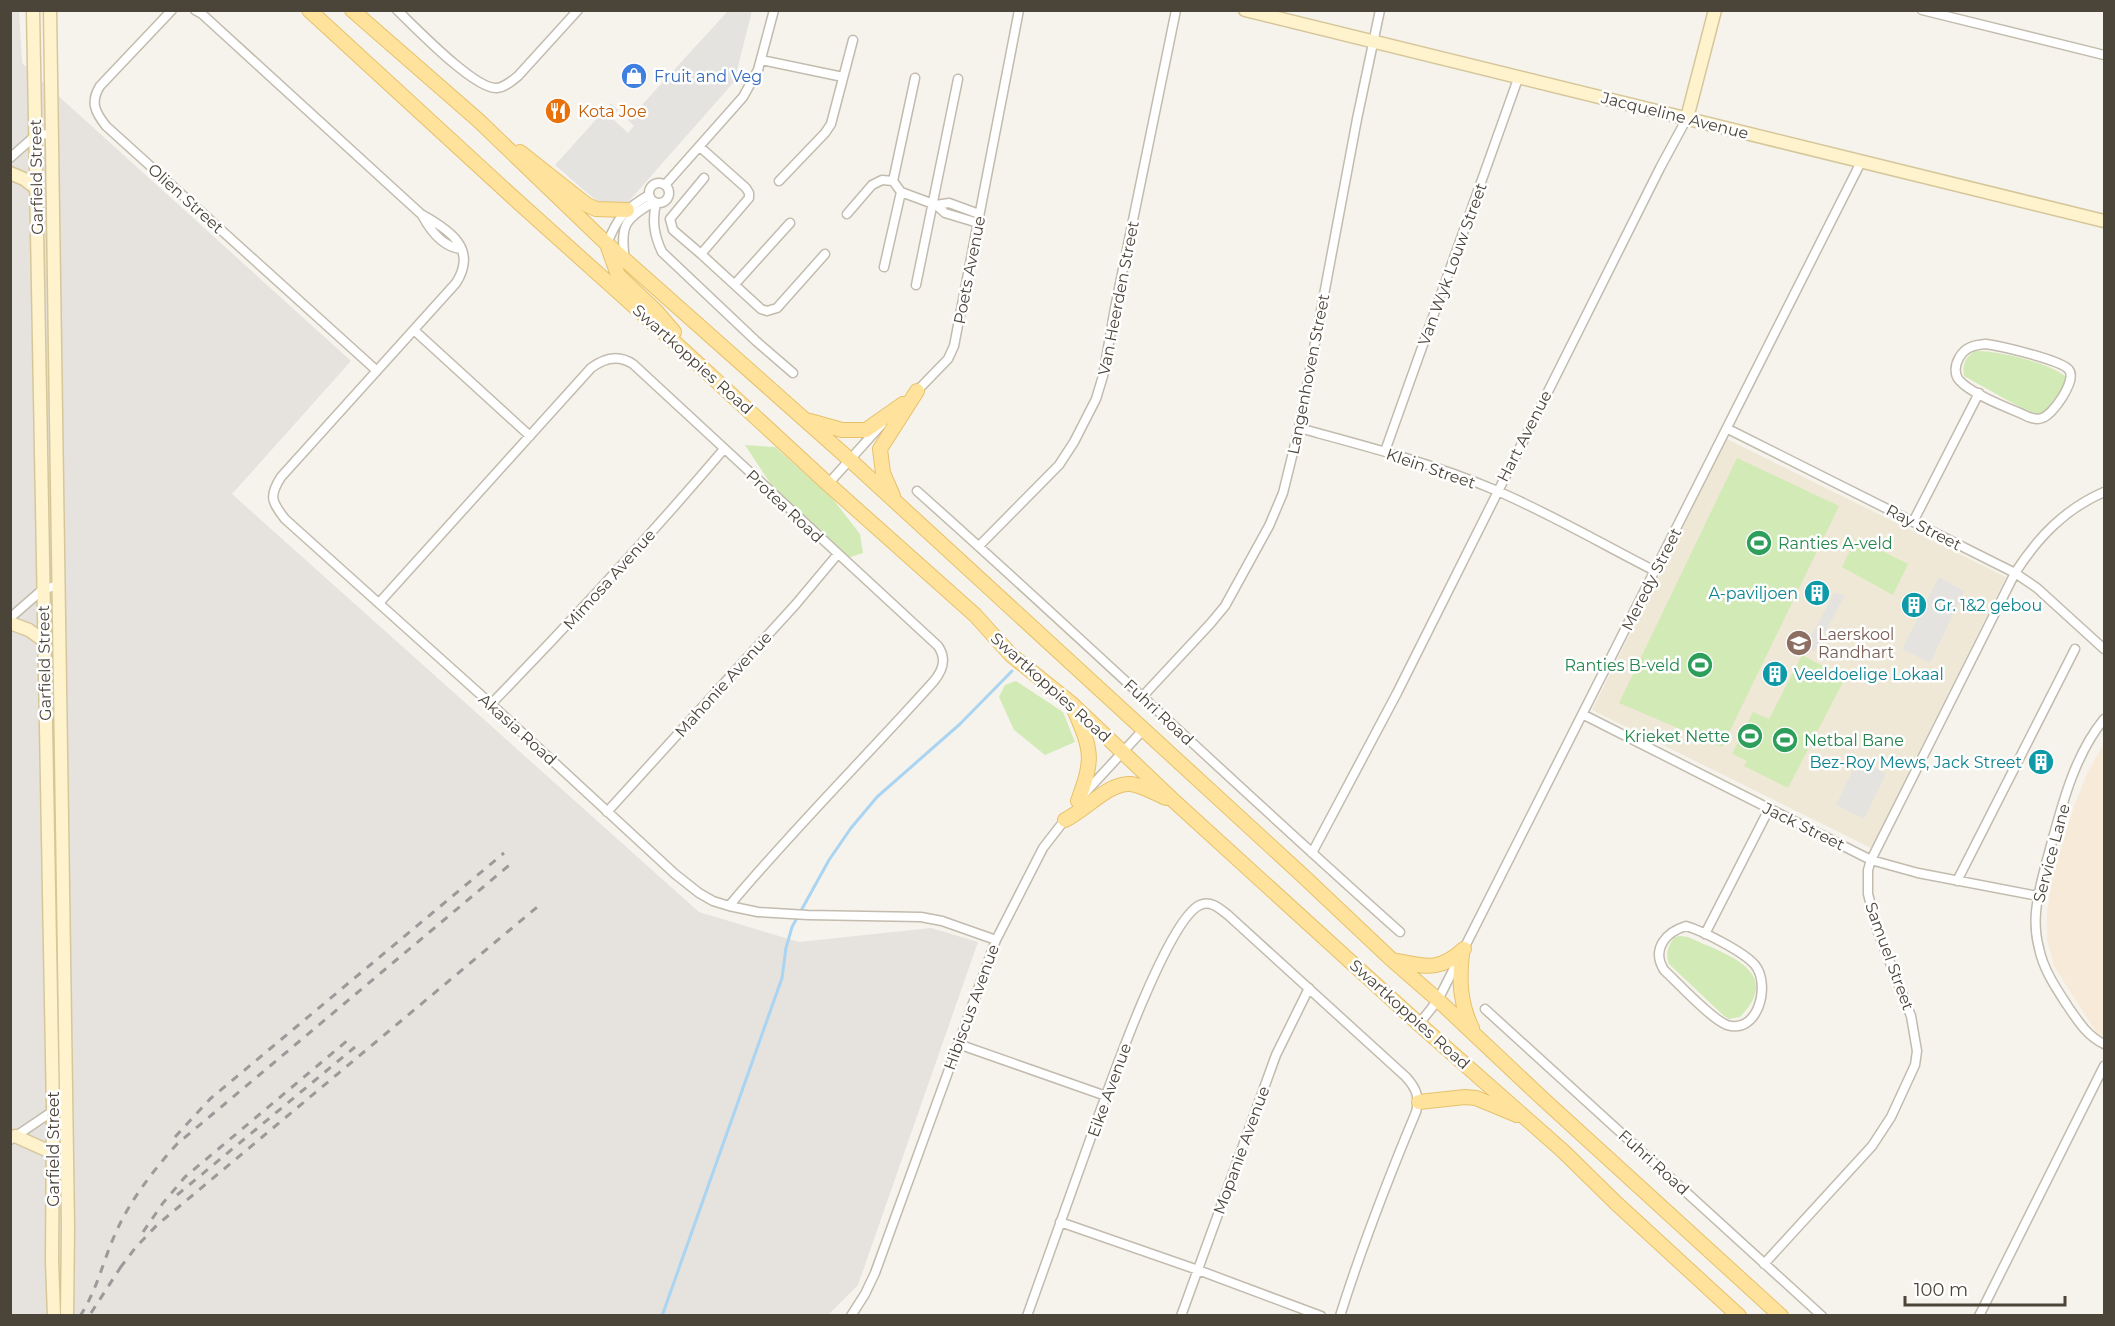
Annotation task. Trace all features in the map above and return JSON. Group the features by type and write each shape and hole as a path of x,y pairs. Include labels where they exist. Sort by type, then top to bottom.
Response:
{"main road":[{"name":"Swartkoppies Road","path":"309,10 828,484 975,615 1011,655 1072,704 1174,801 1527,1119 1739,1316"},
{"name":"Swartkoppies Road","path":"352,10 478,120 607,244 849,459 1781,1316"},
{"path":"478,120 549,173 587,206 596,209 632,211"},
{"path":"607,244 618,275 656,311 675,333 683,350"},
{"path":"896,502 883,473 880,449 917,391"},
{"path":"805,420 842,430 866,430 903,404"},
{"path":"1072,704 1090,756 1089,768 1078,801"},
{"path":"1065,820 1084,810 1114,786 1123,784 1138,786 1174,801"},
{"path":"1391,959 1436,966 1464,951"},
{"path":"1464,951 1460,974 1461,993 1468,1020 1475,1035"},
{"path":"1419,1102 1454,1097 1476,1098 1527,1119"}],"street":[{"name":"Garfield Street","path":"33,10 47,799 59,1108 68,1226 67,1316"},
{"name":"Garfield Street","path":"50,10 62,798 59,1108 53,1153 54,1316"},
{"name":"Olien Street","path":"172,10 100,86 94,100 96,113 106,126 376,370"},
{"path":"195,10 422,214 430,228 445,243 461,249 465,260 463,273 456,283 415,331 376,370"},
{"path":"397,10 466,73 479,83 496,88 509,84 518,76 578,10"},
{"path":"665,185 742,97 753,80 761,60 774,10"},
{"name":"Poets Avenue","path":"828,484 849,459 948,359 952,351 1019,10"},
{"name":"Van Heerden Street","path":"979,546 1059,465 1074,442 1096,399 1103,376 1176,10"},
{"name":"Jacqueline Avenue","path":"1245,10 2104,221"},
{"name":"Langenhoven Street","path":"1142,697 1225,606 1278,507 1299,428 1380,10"},
{"name":"Hart Avenue","path":"1312,853 1397,693 1660,168 1688,118 1715,10"},
{"path":"1922,10 2104,55"},
{"path":"779,181 828,128 853,40"},
{"path":"761,60 843,77"},
{"name":"Van Wyk Louw Street","path":"1385,451 1519,76"},
{"path":"915,78 893,181 901,192 935,204 945,213 979,219"},
{"path":"916,285 935,204 958,79"},
{"path":"10,158 36,135 52,134"},
{"path":"700,147 749,192 749,198 701,254"},
{"name":"Meredy Street","path":"1419,1024 1438,1000 1464,951 1861,162"},
{"path":"10,173 24,179 37,189"},
{"path":"704,178 670,219 673,230 761,309 772,311 825,254"},
{"path":"847,214 872,185 882,180 893,181"},
{"path":"607,244 620,216 653,200 664,202 669,195 665,185 659,182 650,188 653,200 656,238 662,252 793,373"},
{"path":"884,267 901,192"},
{"path":"632,211 654,225"},
{"path":"626,260 623,236 625,224 632,211"},
{"path":"735,284 790,223"},
{"path":"379,603 530,436 415,331"},
{"path":"1976,345 1994,345 2058,362 2064,365 2071,374 2070,384 2043,418 2030,418 1980,393 1960,381 1956,371 1958,359 1963,352 1976,345"},
{"name":"Protea Road","path":"530,436 591,368 599,362 615,358 626,360 938,646 942,654 941,673 827,798 776,850 729,906"},
{"name":"Akasia Road","path":"376,370 282,477 272,495 275,506 285,519 683,880 713,901 758,912 921,917 942,921 996,940"},
{"path":"39,375 55,373"},
{"path":"1914,522 1980,393"},
{"name":"Klein Street","path":"1299,428 1385,451 1455,474 1497,491 1655,571"},
{"name":"Ray Street","path":"1728,429 2015,573 2037,588 2104,649"},
{"name":"Mimosa Avenue","path":"491,704 664,519 724,449"},
{"name":"Fuhri Road","path":"917,491 1400,932"},
{"name":"Samuel Street","path":"1764,1264 1872,1146 1891,1117 1915,1065 1916,1043 1911,1016 1878,932 1868,894 1868,870 1871,860 2015,573 2032,547 2049,528 2067,513 2104,492"},
{"name":"Mahonie Avenue","path":"608,812 796,604 837,555"},
{"path":"10,618 42,590 58,585"},
{"path":"10,623 29,630 44,640"},
{"path":"1957,881 2074,649"},
{"name":"Jack Street","path":"1584,715 1871,860 1957,881 2038,896"},
{"name":"Service Lane","path":"2104,720 2092,736 2072,777 2038,896 2036,922 2044,966 2069,1008 2088,1034 2104,1044"},
{"name":"Hibiscus Avenue","path":"851,1316 875,1273 996,940 1042,848 1078,801 1144,729"},
{"path":"47,799 62,798"},
{"path":"1706,934 1769,809"},
{"name":"Eike Avenue","path":"1026,1316 1138,1012 1174,935 1191,911 1205,904 1212,904 1228,915 1309,988"},
{"path":"1686,926 1706,934 1747,958 1756,966 1761,976 1763,986 1761,1003 1749,1020 1743,1024 1729,1025 1718,1019 1664,970 1658,958 1660,948 1669,934 1676,929 1686,926"},
{"path":"1309,988 1406,1077 1415,1090 1419,1102 1360,1252 1340,1316"},
{"name":"Mopanie Avenue","path":"1181,1316 1276,1055 1309,988"},
{"name":"Fuhri Road","path":"1485,1009 1822,1316"},
{"path":"958,1044 1106,1096"},
{"path":"1979,1316 2104,1066"},
{"path":"13,1138 59,1108"},
{"path":"13,1138 53,1153"},
{"path":"1060,1222 1321,1316"}],"shaded area":[{"path":"10,11 19,11 22,63 351,361 232,494 699,912 799,942 931,928 978,942 858,1285 828,1315 11,1315"},
{"path":"728,11 752,11 734,82 615,217 555,165 611,103 618,110 612,118 628,133 634,126 628,120"},
{"name":"Laerskool Randhart","path":"1727,439 2006,577 1871,848 1592,710"},
{"path":"1939,577 1964,591 1930,663 1902,649"},
{"path":"1834,593 1845,595 1815,651 1804,649"},
{"path":"2104,743 2104,1035 2098,1035 2054,966 2047,940 2047,912 2052,879 2073,809 2087,774"},
{"path":"1859,757 1886,774 1864,819 1836,805"}],"green space":[{"path":"1975,351 2009,355 2036,362 2059,372 2066,377 2066,383 2045,412 2037,414 2025,410 1964,376 1965,362"},
{"path":"745,445 775,447 832,498 860,534 863,553 844,559 778,495"},
{"path":"1737,458 1839,506 1722,747 1619,703"},
{"path":"1856,538 1908,564 1893,595 1842,567"},
{"name":"Netbal Bane","path":"1802,655 1845,678 1788,788 1744,766 1747,761 1732,754 1753,712 1769,719"},
{"path":"1016,681 1063,712 1075,742 1045,755 1014,730 999,697 1005,685"},
{"path":"1675,937 1688,937 1732,957 1753,975 1756,987 1752,1001 1740,1017 1729,1019 1724,1016 1669,964 1667,953 1669,947"}],"waterway":[{"path":"662,1316 782,978 786,948 792,927 829,860 851,828 877,797 960,724 1012,671"}],"railway":[{"path":"175,1137 210,1099 504,853"},
{"path":"80,1316 126,1213 149,1177 177,1144 513,862"},
{"path":"120,1268 157,1225 542,903"},
{"path":"143,1232 185,1177 348,1040"},
{"path":"177,1195 355,1047"},
{"path":"91,1313 124,1262"}],"place":[{"name":"Fruit and Veg","path":"634,76"},
{"name":"Kota Joe","path":"558,111"},
{"name":"Ranties A-veld","path":"1759,543"},
{"name":"A-paviljoen","path":"1817,593"},
{"name":"Gr. 1&2 gebou","path":"1914,605"},
{"name":"Laerskool Randhart","path":"1799,643"},
{"name":"Ranties B-veld","path":"1700,665"},
{"name":"Veeldoelige Lokaal","path":"1775,674"},
{"name":"Krieket Nette","path":"1750,736"},
{"name":"Netbal Bane","path":"1785,740"},
{"name":"Bez-Roy Mews, Jack Street","path":"2041,762"}]}
